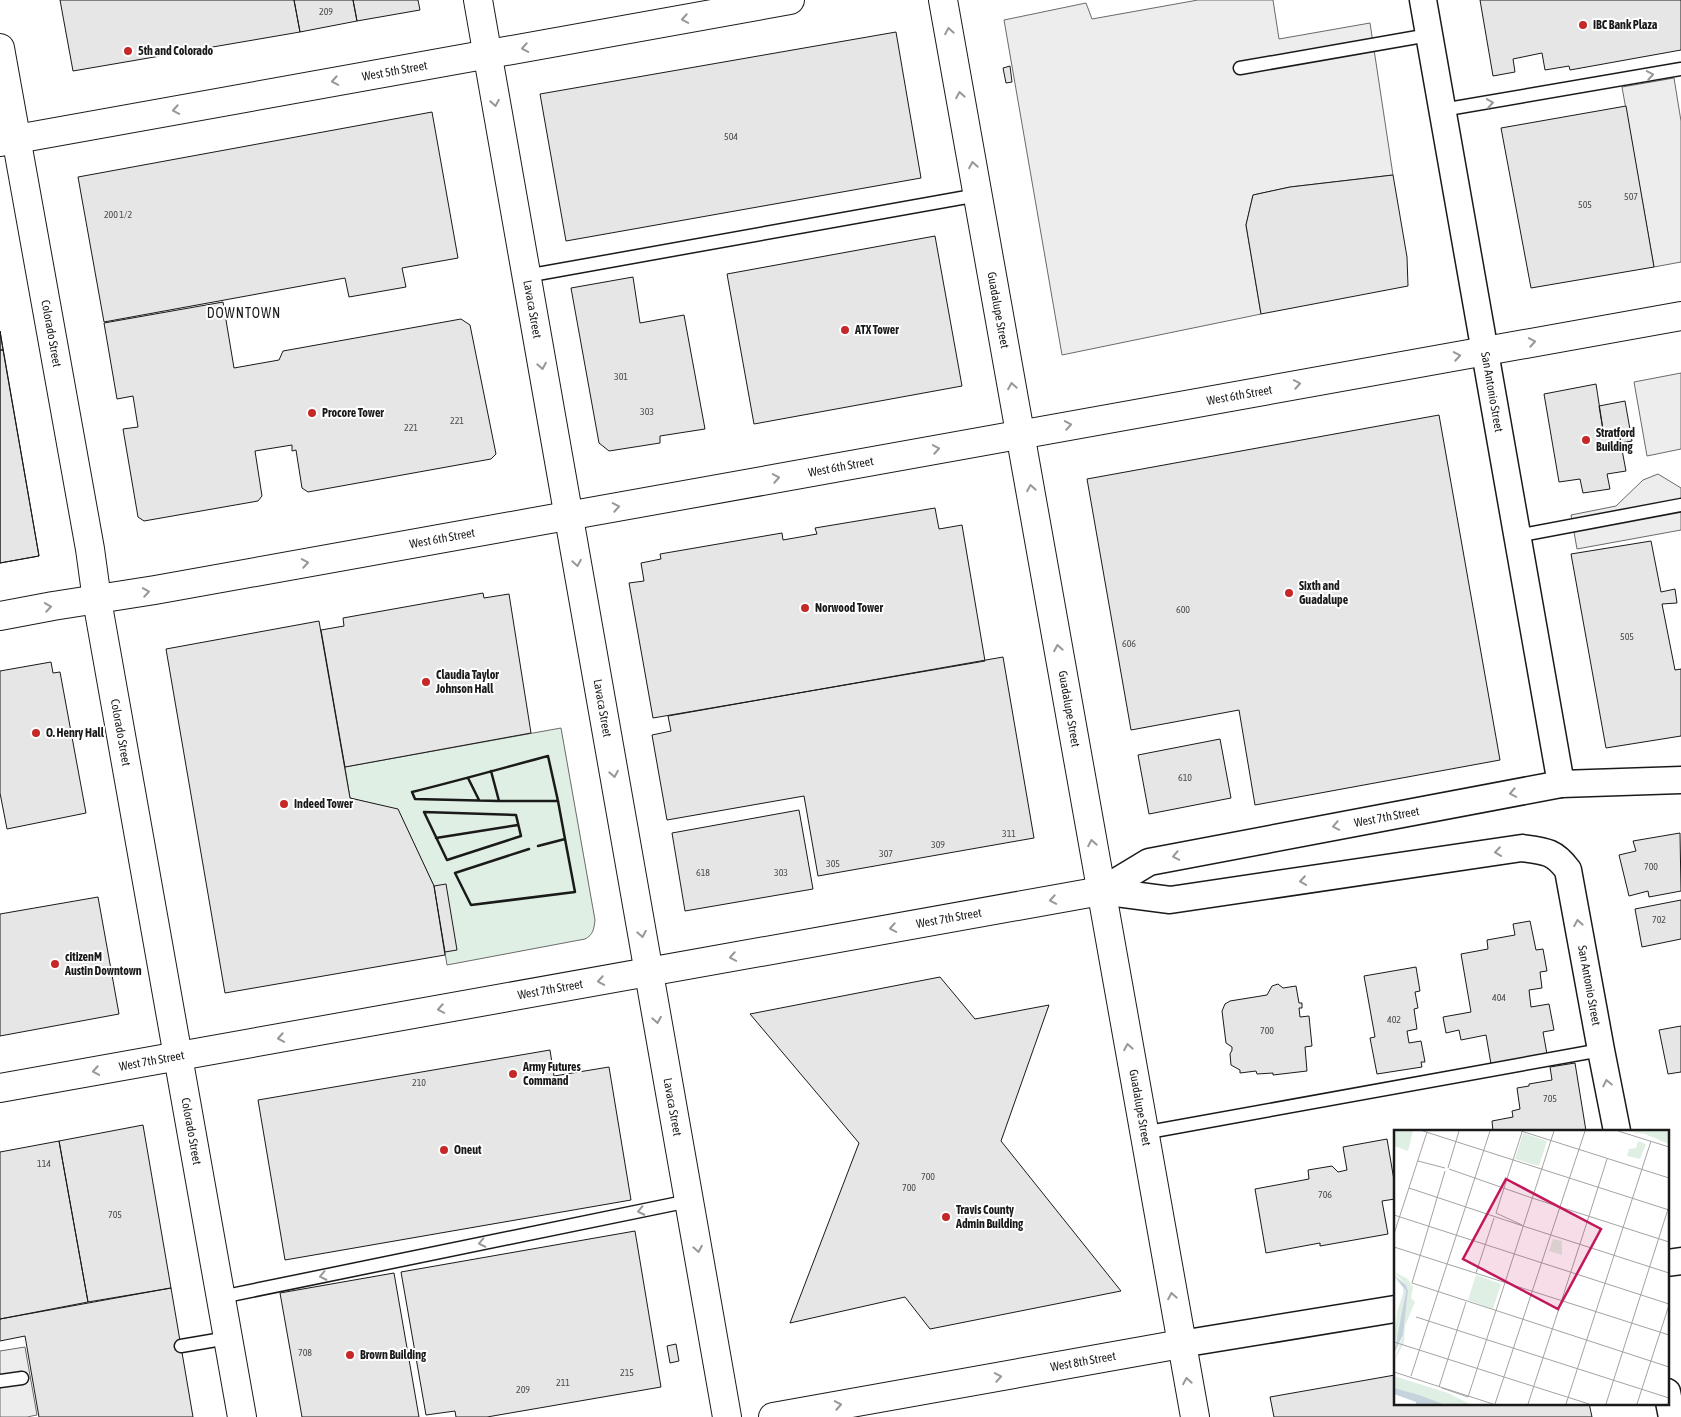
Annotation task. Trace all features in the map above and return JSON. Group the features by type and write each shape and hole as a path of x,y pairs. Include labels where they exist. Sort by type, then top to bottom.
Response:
{"main road":[{"name":"Lavaca Street","path":"478,0 727,1417"},
{"name":"West 5th Street","path":"8,141 790,0"},
{"name":"Guadalupe Street","path":"943,0 1195,1417"},
{"name":"Colorado Street","path":"0,48 8,141 90,549 242,1417"},
{"name":"West 6th Street","path":"0,616 1681,316"},
{"name":"West 7th Street","path":"0,1088 1100,891"},
{"name":"West 8th Street","path":"773,1417 1181,1344"}],"street":[{"name":"San Antonio Street","path":"1423,0 1561,784"},
{"name":"West 7th Street","path":"1100,891 1149,862 1561,784 1681,780"},
{"name":"West 7th Street","path":"1100,891 1170,900 1522,848 1546,851"},
{"name":"San Antonio Street","path":"1546,851 1559,858 1568,870 1600,1050 1617,1130"},
{"path":"1668,1264 1681,1261"},
{"name":"West 8th Street","path":"1181,1344 1394,1308"},
{"path":"1668,1397 1672,1417"}],"lane":[{"path":"1240,68 1429,35"},
{"path":"1442,110 1681,70"},
{"path":"526,276 978,196"},
{"path":"1517,536 1681,505"},
{"path":"1143,1132 1600,1050"},
{"path":"221,1297 689,1201"},
{"path":"181,1346 228,1338"},
{"path":"0,1381 22,1378"}],"green space":[{"path":"561,728 595,920 593,931 585,939 447,965 434,886 398,810 350,798 345,767"}],"shaded area":[{"path":"1198,0 1273,0 1279,39 1370,23 1393,175 1290,187 1253,195 1246,225 1261,314 1062,355 1004,20 1086,3 1092,19"},
{"path":"1674,78 1681,121 1681,262 1654,267 1622,87"},
{"path":"1681,373 1681,449 1647,456 1634,382"},
{"path":"1658,474 1681,488 1681,530 1577,549 1571,515 1616,506 1643,480"},
{"path":"25,1347 37,1415 0,1417 0,1351"}],"building":[{"name":"5th and Colorado","path":"60,0 294,0 300,32 73,71"},
{"path":"294,0 353,0 357,21 300,32"},
{"path":"353,0 418,0 420,10 357,21"},
{"name":"IBC Bank Plaza","path":"1480,0 1681,0 1681,50 1570,70 1569,66 1545,70 1542,53 1513,59 1515,72 1493,76"},
{"path":"896,32 921,178 566,241 540,94"},
{"path":"1010,66 1012,82 1006,83 1003,68"},
{"path":"1626,106 1654,267 1531,288 1501,128"},
{"path":"432,112 458,258 402,268 406,287 349,297 345,278 104,322 78,177"},
{"path":"1393,175 1407,257 1408,286 1261,314 1246,225 1253,195 1290,187"},
{"name":"ATX Tower","path":"935,236 962,386 754,424 727,274"},
{"path":"633,277 640,323 684,315 705,429 660,436 660,443 609,451 599,443 571,288"},
{"name":"Procore Tower","path":"223,302 234,368 279,360 283,351 461,319 470,325 496,454 491,459 308,492 302,488 296,450 292,451 292,445 255,451 262,496 258,501 144,521 138,517 123,429 138,427 133,396 117,399 104,323"},
{"path":"0,331 39,556 0,563"},
{"path":"0,331 3,350 0,350"},
{"path":"0,350 3,350 39,556 0,563"},
{"name":"Stratford Building","path":"1596,384 1604,436 1619,434 1626,471 1607,474 1610,489 1583,493 1580,479 1559,482 1544,394"},
{"path":"1625,401 1632,441 1621,443 1619,434 1604,436 1599,406"},
{"name":"Sixth and Guadalupe","path":"1439,415 1500,760 1255,805 1239,710 1131,730 1087,479"},
{"name":"Norwood Tower","path":"935,508 939,529 962,525 985,661 653,718 629,583 644,581 641,563 661,559 660,554 782,533 783,540 817,534 815,528"},
{"path":"1651,541 1661,592 1675,589 1677,603 1662,604 1675,670 1681,669 1681,736 1606,748 1571,554"},
{"name":"Claudia Taylor Johnson Hall","path":"483,593 484,598 509,594 531,733 345,767 321,630 344,626 343,618"},
{"name":"Indeed Tower","path":"319,621 350,798 398,809 434,886 445,955 225,993 166,649"},
{"path":"1003,657 1034,838 818,876 804,796 667,820 652,735 671,731 668,716"},
{"name":"O. Henry Hall","path":"51,662 53,673 60,672 86,813 7,829 0,793 0,671"},
{"path":"1220,739 1231,798 1149,814 1138,755"},
{"path":"799,810 813,889 685,911 672,833"},
{"path":"1680,833 1681,891 1649,897 1648,891 1629,896 1619,855 1636,851 1633,841"},
{"path":"446,884 457,950 445,952 434,886"},
{"name":"citizenM Austin Downtown","path":"98,897 119,1014 0,1036 0,914"},
{"path":"1681,900 1681,939 1642,947 1635,909"},
{"path":"1530,921 1536,950 1543,949 1547,971 1540,972 1542,988 1529,990 1531,1007 1549,1004 1554,1030 1543,1032 1547,1054 1491,1064 1486,1035 1461,1040 1459,1030 1446,1033 1443,1017 1471,1012 1461,954 1488,949 1487,940 1515,935 1513,924"},
{"path":"1416,967 1420,991 1415,992 1418,1008 1414,1009 1417,1029 1407,1031 1409,1043 1421,1041 1425,1062 1421,1062 1422,1067 1377,1074 1370,1038 1375,1037 1364,976"},
{"name":"Travis County Admin Building","path":"940,977 975,1019 1049,1005 1001,1141 1121,1291 930,1329 905,1297 790,1323 859,1143 750,1014"},
{"path":"1278,984 1283,988 1296,986 1299,1003 1302,1003 1302,1008 1299,1008 1300,1017 1309,1016 1312,1046 1305,1047 1307,1071 1273,1075 1273,1073 1257,1074 1256,1071 1240,1073 1240,1070 1231,1065 1230,1054 1232,1047 1226,1043 1222,1011 1225,1004 1230,1001 1267,995 1272,986"},
{"path":"1681,1026 1681,1072 1668,1074 1659,1030"},
{"name":"Oneut","path":"550,1050 554,1076 609,1067 631,1200 285,1260 258,1100"},
{"path":"1575,1063 1586,1130 1493,1130 1492,1121 1513,1117 1512,1111 1520,1109 1517,1088 1552,1080 1550,1067"},
{"path":"143,1125 171,1288 88,1302 59,1141"},
{"path":"1387,1139 1394,1180 1394,1199 1382,1201 1388,1234 1320,1246 1320,1243 1266,1253 1255,1189 1309,1179 1308,1170 1332,1166 1338,1172 1347,1170 1343,1147"},
{"path":"59,1141 88,1302 0,1319 0,1152"},
{"path":"635,1231 661,1387 487,1417 456,1417 455,1411 426,1415 401,1272"},
{"name":"Brown Building","path":"394,1273 419,1417 302,1417 280,1293"},
{"path":"171,1288 193,1417 39,1417 25,1336 0,1341 0,1319"},
{"path":"676,1344 679,1361 670,1363 667,1346"},
{"path":"1394,1375 1394,1404 1589,1404 1592,1417 1274,1417 1270,1397"}],"wall":[{"path":"491,771 499,801 558,801 548,756 531,761 497,770 480,774 412,792 415,799 499,801"},
{"path":"468,778 479,800"},
{"path":"558,801 565,839"},
{"path":"424,812 516,815 521,836 447,860 424,812"},
{"path":"436,838 518,825"},
{"path":"529,849 455,873 471,905 575,892 565,839 538,846"}],"place":[{"name":"IBC Bank Plaza","path":"1583,25"},
{"name":"5th and Colorado","path":"128,51"},
{"name":"ATX Tower","path":"845,330"},
{"name":"Procore Tower","path":"312,413"},
{"name":"Stratford Building","path":"1586,440"},
{"name":"Sixth and Guadalupe","path":"1289,593"},
{"name":"Norwood Tower","path":"805,608"},
{"name":"Claudia Taylor Johnson Hall","path":"426,682"},
{"name":"O. Henry Hall","path":"36,733"},
{"name":"Indeed Tower","path":"284,804"},
{"name":"citizenM Austin Downtown","path":"55,964"},
{"name":"Army Futures Command","path":"513,1074"},
{"name":"Oneut","path":"444,1150"},
{"name":"Travis County Admin Building","path":"946,1217"},
{"name":"Brown Building","path":"350,1355"}],"district":[{"name":"DOWNTOWN","path":"244,313"}]}
